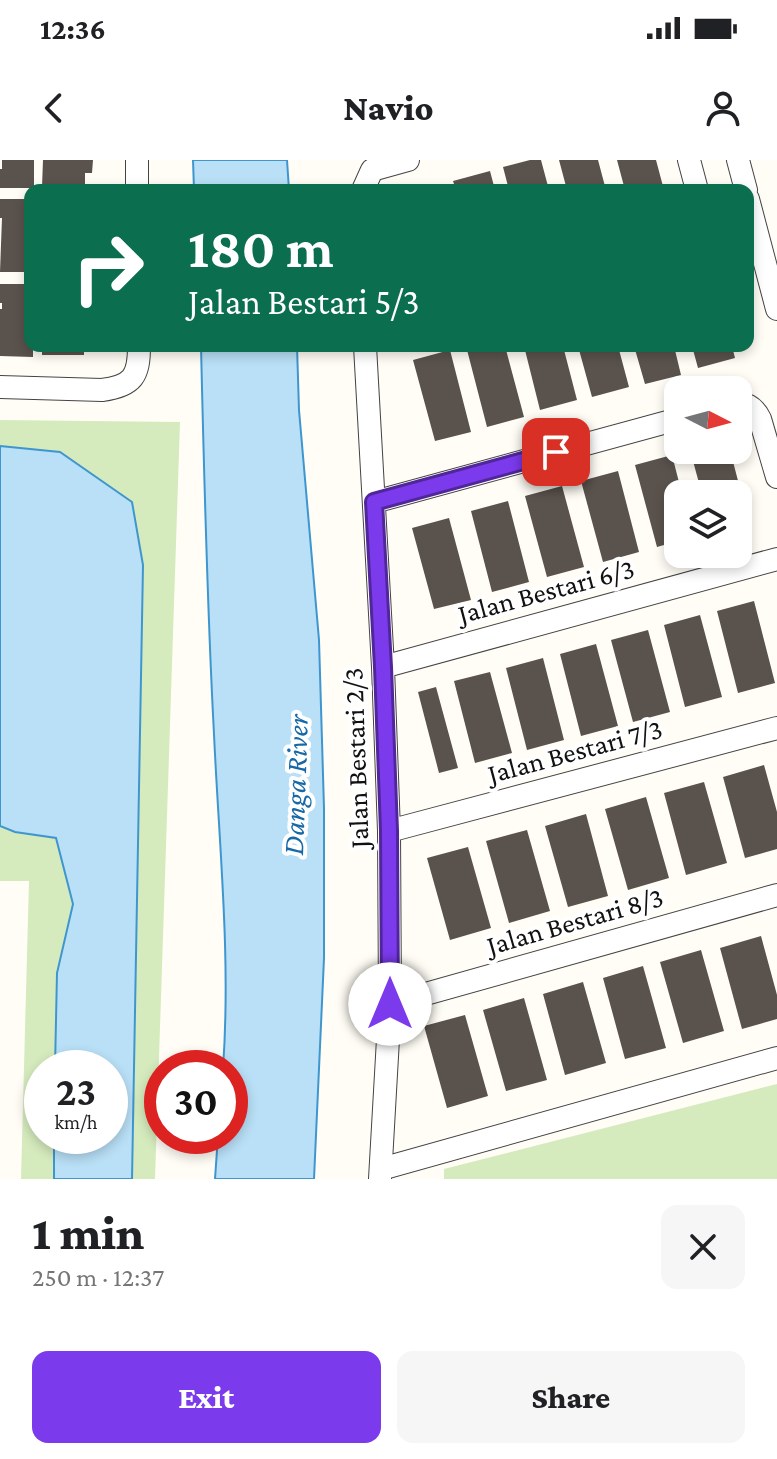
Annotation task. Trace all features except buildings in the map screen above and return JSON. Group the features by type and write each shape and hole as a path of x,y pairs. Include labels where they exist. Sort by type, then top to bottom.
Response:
{"street":[{"path":"137,160 137,184"},
{"path":"367,180 408,160"},
{"path":"689,160 695,184"},
{"path":"738,160 744,184"},
{"path":"754,222 777,309"},
{"path":"0,387 118,388 130,380 139,367 139,352"},
{"name":"Jalan Bestari 2/3","path":"365,352 389,831 390,1004 380,1174"},
{"path":"752,408 760,419 777,477"},
{"path":"374,502 664,423"},
{"name":"Jalan Bestari 6/3","path":"383,667 774,560"},
{"name":"Jalan Bestari 7/3","path":"389,831 777,728"},
{"name":"Jalan Bestari 8/3","path":"390,1004 777,895"},
{"path":"380,1174 777,1058"}],"green space":[{"path":"0,420 180,422 159,1050 144,1050 144,1154 156,1154 155,1179 21,1179 24,1067 24,1154 128,1154 128,1050 24,1050 29,881 0,881"},
{"path":"777,1084 777,1179 444,1179 444,1169"}],"water":[{"path":"193,160 287,160 289,184 194,184"},
{"name":"Danga River","path":"201,352 297,352 299,410 319,640 324,808 324,958 314,1179 215,1179 217,1154 248,1154 248,1050 224,1050 225,943 209,637"},
{"path":"0,446 60,452 132,502 143,565 132,1179 54,1179 54,1154 128,1154 128,1050 55,1050 57,973 73,904 56,838 15,832 0,826"}],"route":[{"path":"390,1004 389,831 374,502 556,452"}]}
